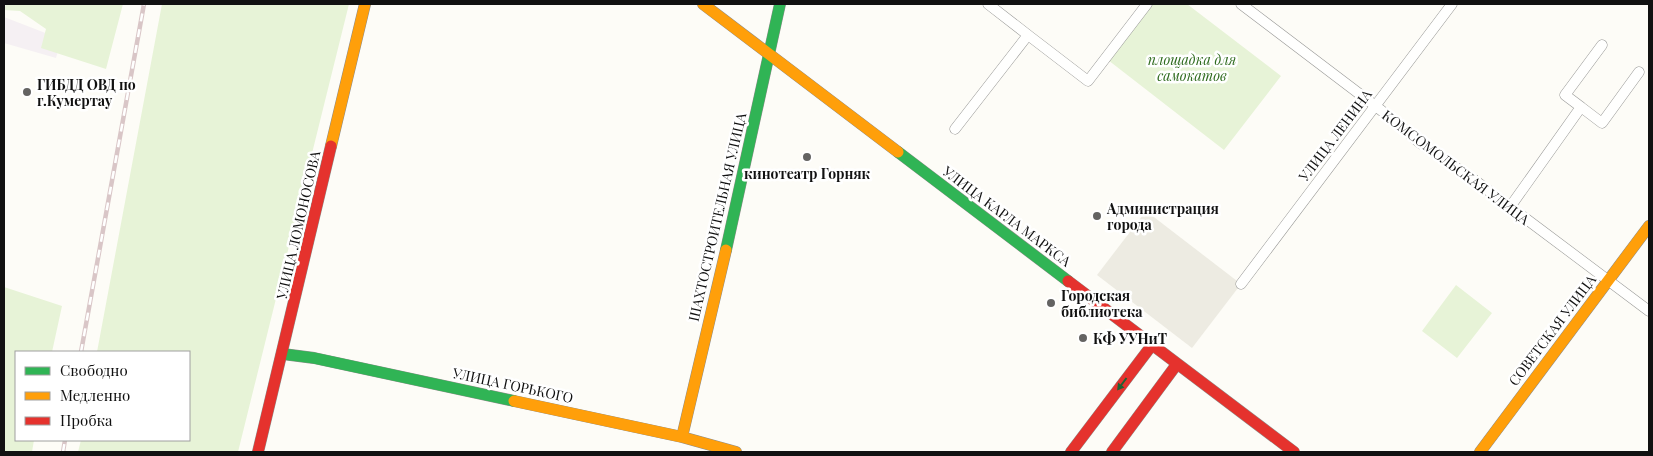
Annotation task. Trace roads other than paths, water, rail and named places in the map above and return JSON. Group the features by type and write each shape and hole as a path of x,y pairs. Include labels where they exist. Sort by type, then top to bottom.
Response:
{"main road":[{"name":"УЛИЦА ЛОМОНОСОВА","path":"258,452 283,354 365,4"},
{"name":"УЛИЦА КАРЛА МАРКСА","path":"702,4 1294,452"},
{"name":"ШАХТОСТРОИТЕЛЬНАЯ УЛИЦА","path":"682,437 780,4"},
{"name":"СОВЕТСКАЯ УЛИЦА","path":"1480,452 1649,226"},
{"path":"1071,452 1152,345"},
{"name":"УЛИЦА ГОРЬКОГО","path":"283,354 331,361 682,437 736,452"},
{"path":"1112,452 1177,364"}],"street":[{"path":"988,4 1088,81 1147,4"},
{"name":"КОМСОМОЛЬСКАЯ УЛИЦА","path":"1241,4 1375,106 1420,143 1473,179 1649,311"},
{"name":"УЛИЦА ЛЕНИНА","path":"1241,284 1452,4"},
{"path":"955,129 1028,35"},
{"path":"1602,45 1565,95 1581,108 1602,122 1640,72"},
{"path":"1510,208 1581,108"}],"railway":[{"path":"81,351 144,4"},
{"path":"63,452 65,441"}],"place":[{"name":"ГИБДД ОВД по г.Кумертау","path":"27,92"},
{"name":"кинотеатр Горняк","path":"807,157"},
{"name":"Администрация города","path":"1097,216"},
{"name":"Городская библиотека","path":"1051,303"},
{"name":"КФ УУНиТ","path":"1083,338"}],"park label":[{"name":"площадка для самокатов","path":"1192,68"}]}
